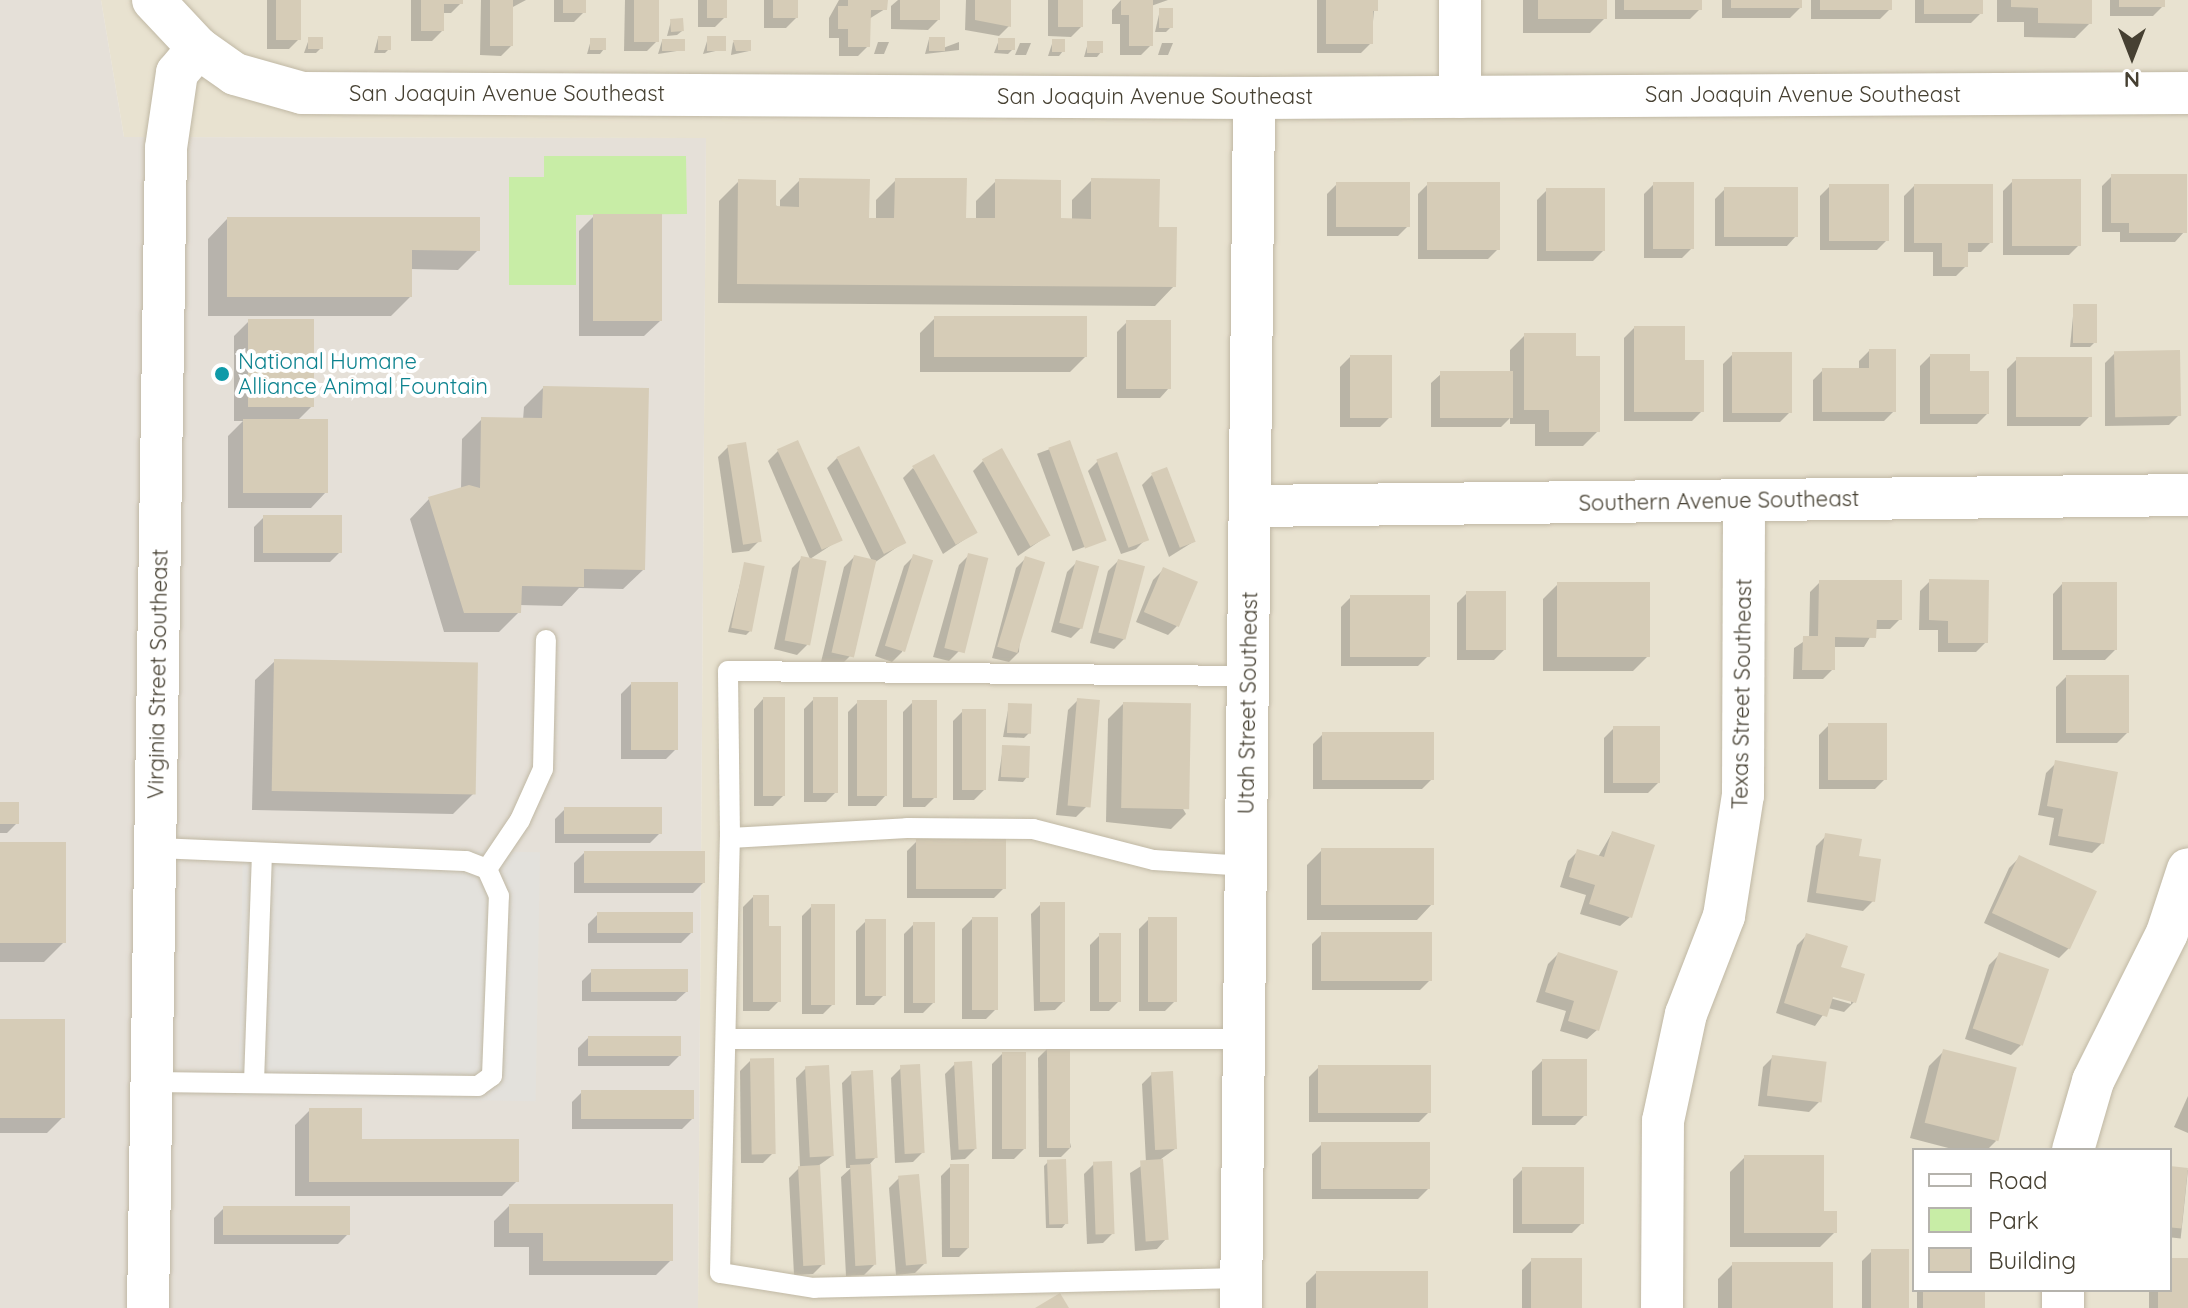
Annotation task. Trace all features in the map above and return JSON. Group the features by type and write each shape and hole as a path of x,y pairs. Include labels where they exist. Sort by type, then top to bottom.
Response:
{"street":[{"name":"San Joaquin Avenue Southeast","path":"153,0 198,48 235,74 302,93 1254,98 2188,93"},
{"path":"1460,0 1460,97"},
{"name":"Virginia Street Southeast","path":"148,1308 166,148 177,73 198,48"},
{"name":"Utah Street Southeast","path":"1242,1293 1254,98"},
{"name":"Southern Avenue Southeast","path":"1251,506 2188,495"},
{"name":"Texas Street Southeast","path":"1662,1308 1663,1121 1686,1014 1724,916 1743,795 1744,500"},
{"path":"2074,1148 2093,1081 2167,933 2188,869"}],"lane":[{"path":"487,869 520,820 543,769 546,640"},
{"path":"1242,1293 814,1288 720,1273 730,838 728,671 1249,676"},
{"path":"730,838 907,828 1033,829 1154,860 1246,866"},
{"path":"152,1082 478,1086 492,1076 499,896 487,869 466,861 155,848"},
{"path":"254,1082 262,853"},
{"path":"727,1039 1245,1039"}],"shaded area":[{"path":"0,0 101,0 124,137 706,138 698,1308 0,1308"},
{"path":"101,0 2188,0 2188,1308 698,1308 706,138 124,137"},
{"path":"243,847 540,852 536,1101 239,1096"}],"green space":[{"path":"544,156 686,156 687,214 576,215 576,285 509,285 509,177 544,177"}],"building":[{"path":"276,0 301,0 301,40 276,40"},
{"path":"421,0 463,0 463,4 444,4 444,31 421,31"},
{"path":"490,0 513,0 513,46 490,46"},
{"path":"563,0 586,0 586,13 563,13"},
{"path":"634,0 659,0 659,42 634,42"},
{"path":"707,0 727,0 727,18 707,18"},
{"path":"773,0 798,0 798,18 773,18"},
{"path":"848,0 888,0 887,10 871,10 870,47 848,47 848,29 838,29 838,6 848,6"},
{"path":"900,0 940,0 940,20 900,20"},
{"path":"975,0 1011,0 1011,27 975,20"},
{"path":"1058,0 1083,0 1083,27 1058,27"},
{"path":"1121,0 1153,0 1153,46 1129,46 1129,15 1121,15"},
{"path":"1326,0 1378,0 1378,11 1373,11 1373,44 1326,44"},
{"path":"1538,0 1607,0 1607,19 1538,19"},
{"path":"1624,0 1702,0 1702,10 1624,10"},
{"path":"1731,0 1802,0 1802,8 1731,8"},
{"path":"1820,0 1892,0 1892,10 1820,10"},
{"path":"1924,0 1983,0 1983,14 1924,14"},
{"path":"2011,0 2092,0 2092,24 2038,23 2038,8 2011,7"},
{"path":"2119,0 2165,0 2165,7 2119,7"},
{"path":"1159,8 1173,8 1173,28 1159,28"},
{"path":"683,18 684,31 671,32 670,19"},
{"path":"378,36 391,36 391,50 378,50"},
{"path":"707,36 726,36 726,51 707,51"},
{"path":"308,37 323,37 323,49 308,49"},
{"path":"929,37 945,37 945,51 929,51"},
{"path":"590,38 606,38 606,50 590,50"},
{"path":"998,38 1015,38 1015,50 998,50"},
{"path":"662,39 685,39 685,51 662,51"},
{"path":"1052,39 1065,39 1065,52 1052,52"},
{"path":"733,40 751,40 751,51 736,51"},
{"path":"1087,41 1103,41 1103,53 1087,53"},
{"path":"2111,174 2187,174 2187,233 2129,233 2129,223 2111,223"},
{"path":"799,178 870,179 869,218 894,218 895,178 967,178 966,218 995,218 995,179 1061,180 1061,218 1091,219 1091,178 1160,179 1159,227 1177,227 1176,287 737,284 738,179 776,180 776,206 799,207"},
{"path":"2012,179 2081,179 2081,246 2012,246"},
{"path":"1336,182 1410,182 1410,227 1336,227"},
{"path":"1427,182 1500,182 1500,250 1427,250"},
{"path":"1653,182 1694,182 1694,249 1653,249"},
{"path":"1829,184 1889,184 1889,241 1829,241"},
{"path":"1914,184 1993,184 1993,243 1968,243 1968,267 1942,267 1942,243 1914,243"},
{"path":"1724,187 1798,187 1798,237 1724,237"},
{"path":"1546,188 1605,188 1605,251 1546,251"},
{"path":"593,214 662,214 662,321 593,321"},
{"path":"227,217 480,217 480,251 412,250 412,297 227,297"},
{"path":"2073,304 2097,304 2097,343 2073,343"},
{"path":"934,316 1087,316 1087,357 934,357"},
{"path":"248,319 314,319 314,407 248,407"},
{"path":"1126,320 1171,320 1171,389 1126,389"},
{"path":"1634,326 1685,326 1685,360 1704,360 1704,412 1634,412"},
{"path":"1524,333 1576,333 1576,356 1600,356 1600,432 1549,432 1549,410 1524,410"},
{"path":"1869,349 1896,349 1896,412 1822,412 1822,368 1869,368"},
{"path":"2180,350 2181,416 2115,417 2114,351"},
{"path":"1732,352 1792,352 1792,413 1732,413"},
{"path":"1930,354 1970,354 1970,371 1989,371 1989,414 1930,414"},
{"path":"1350,355 1392,355 1392,418 1350,418"},
{"path":"2016,357 2092,357 2092,417 2016,417"},
{"path":"1440,371 1513,371 1513,418 1440,418"},
{"path":"543,386 649,388 645,570 584,569 584,587 522,586 521,613 464,613 428,497 469,485 480,488 481,417 542,418"},
{"path":"243,419 328,419 328,493 243,493"},
{"path":"798,440 843,540 822,550 777,449"},
{"path":"1070,440 1107,541 1085,548 1048,448"},
{"path":"746,442 762,542 743,545 727,445"},
{"path":"859,446 906,543 884,554 837,457"},
{"path":"1002,448 1050,535 1030,547 982,459"},
{"path":"1117,452 1149,540 1128,548 1096,460"},
{"path":"934,454 978,533 956,545 912,466"},
{"path":"1167,467 1196,542 1180,548 1151,473"},
{"path":"263,515 342,515 342,553 263,553"},
{"path":"968,553 988,558 965,653 944,648"},
{"path":"913,554 933,560 905,652 885,646"},
{"path":"854,555 876,560 854,658 832,652"},
{"path":"801,556 827,561 810,645 785,640"},
{"path":"1025,556 1045,562 1017,653 997,647"},
{"path":"1118,559 1145,566 1125,640 1098,632"},
{"path":"1076,560 1099,566 1082,629 1059,623"},
{"path":"744,562 765,566 752,632 731,628"},
{"path":"1163,567 1198,582 1179,627 1144,612"},
{"path":"1929,579 1989,580 1988,643 1948,643 1948,621 1929,620"},
{"path":"1819,580 1902,580 1902,620 1877,620 1876,638 1835,637 1835,670 1802,670 1803,636 1818,636"},
{"path":"1557,582 1650,582 1650,657 1557,657"},
{"path":"2062,582 2117,582 2117,650 2062,650"},
{"path":"1466,591 1506,591 1506,650 1466,650"},
{"path":"1350,595 1430,595 1430,657 1350,657"},
{"path":"274,659 478,663 476,795 272,791"},
{"path":"2066,675 2129,675 2129,733 2066,733"},
{"path":"631,682 678,682 678,750 631,750"},
{"path":"763,697 785,697 785,796 763,796"},
{"path":"813,697 838,697 838,793 813,793"},
{"path":"1077,698 1100,700 1090,808 1068,806"},
{"path":"857,700 887,700 887,796 857,796"},
{"path":"912,700 937,700 937,798 912,798"},
{"path":"1123,702 1191,703 1189,809 1121,808"},
{"path":"1008,703 1032,704 1031,734 1007,733"},
{"path":"962,709 986,709 986,790 962,790"},
{"path":"1828,723 1887,723 1887,780 1828,780"},
{"path":"1613,726 1660,726 1660,783 1613,783"},
{"path":"1322,732 1434,732 1434,780 1322,780"},
{"path":"1002,745 1030,746 1029,778 1001,777"},
{"path":"2055,760 2118,772 2104,844 2058,836 2063,809 2047,806"},
{"path":"0,802 19,802 19,824 0,824"},
{"path":"564,807 662,807 662,834 564,834"},
{"path":"1612,831 1655,845 1632,918 1589,904 1595,885 1569,877 1577,849 1604,857"},
{"path":"1825,833 1862,839 1859,856 1881,859 1875,902 1816,893"},
{"path":"916,839 1006,839 1006,889 916,889"},
{"path":"0,842 66,842 66,943 0,943"},
{"path":"1321,848 1434,848 1434,905 1321,905"},
{"path":"584,851 705,851 705,883 584,883"},
{"path":"2019,855 2097,891 2070,949 1992,913"},
{"path":"753,895 769,895 769,926 781,926 781,1002 753,1002"},
{"path":"1040,902 1065,902 1065,1002 1040,1002"},
{"path":"811,904 835,904 835,1005 811,1005"},
{"path":"597,912 693,912 693,933 597,933"},
{"path":"972,917 998,917 998,1010 972,1010"},
{"path":"1148,917 1177,917 1177,1002 1148,1002"},
{"path":"865,919 886,919 886,996 865,996"},
{"path":"913,922 935,922 935,1003 913,1003"},
{"path":"1321,932 1432,932 1432,981 1321,981"},
{"path":"1099,933 1121,933 1121,1002 1099,1002"},
{"path":"1806,933 1848,946 1841,967 1865,974 1856,1003 1833,997 1827,1017 1784,1003"},
{"path":"1558,952 1618,971 1599,1031 1568,1021 1574,1001 1545,992"},
{"path":"1999,952 2049,969 2023,1046 1973,1029"},
{"path":"591,969 688,969 688,992 591,992"},
{"path":"0,1019 65,1019 65,1118 0,1118"},
{"path":"588,1036 681,1036 681,1056 588,1056"},
{"path":"1047,1046 1070,1046 1070,1148 1047,1148"},
{"path":"1943,1049 2017,1067 1998,1141 1925,1123"},
{"path":"1002,1052 1026,1052 1026,1149 1002,1149"},
{"path":"1772,1055 1827,1062 1822,1102 1767,1096"},
{"path":"750,1058 774,1058 776,1154 752,1154"},
{"path":"1542,1059 1587,1059 1587,1116 1542,1116"},
{"path":"972,1061 977,1149 959,1150 954,1062"},
{"path":"920,1064 925,1153 905,1154 900,1065"},
{"path":"829,1065 834,1156 810,1157 805,1066"},
{"path":"1318,1065 1431,1065 1431,1113 1318,1113"},
{"path":"873,1070 878,1158 856,1159 851,1071"},
{"path":"1173,1071 1177,1149 1155,1150 1151,1072"},
{"path":"581,1090 694,1090 694,1119 581,1119"},
{"path":"309,1108 362,1108 362,1139 519,1139 519,1182 309,1182"},
{"path":"1321,1142 1430,1142 1430,1189 1321,1189"},
{"path":"1744,1155 1824,1155 1824,1211 1837,1211 1837,1233 1744,1233"},
{"path":"1066,1159 1068,1224 1049,1225 1047,1160"},
{"path":"1163,1159 1169,1240 1146,1241 1140,1161"},
{"path":"1112,1161 1115,1234 1096,1235 1093,1162"},
{"path":"871,1164 876,1265 855,1266 850,1165"},
{"path":"950,1164 969,1164 969,1248 950,1248"},
{"path":"820,1165 825,1265 803,1266 798,1166"},
{"path":"2172,1166 2188,1168 2182,1229 2172,1228"},
{"path":"1522,1167 1584,1167 1584,1224 1522,1224"},
{"path":"919,1174 927,1264 906,1265 898,1176"},
{"path":"509,1204 673,1204 673,1261 543,1261 543,1233 509,1233"},
{"path":"223,1206 350,1206 350,1235 223,1235"},
{"path":"1871,1249 1909,1249 1909,1308 1871,1308"},
{"path":"1531,1258 1582,1258 1582,1308 1531,1308"},
{"path":"2172,1258 2188,1258 2188,1308 2158,1308 2158,1292 2172,1292"},
{"path":"1732,1262 1833,1262 1833,1308 1732,1308"},
{"path":"1316,1271 1428,1271 1428,1308 1316,1308"},
{"path":"1923,1292 1985,1292 1985,1308 1923,1308"},
{"path":"1060,1293 1069,1308 1035,1308"}],"place":[{"name":"National Humane Alliance Animal Fountain","path":"222,374"}]}
